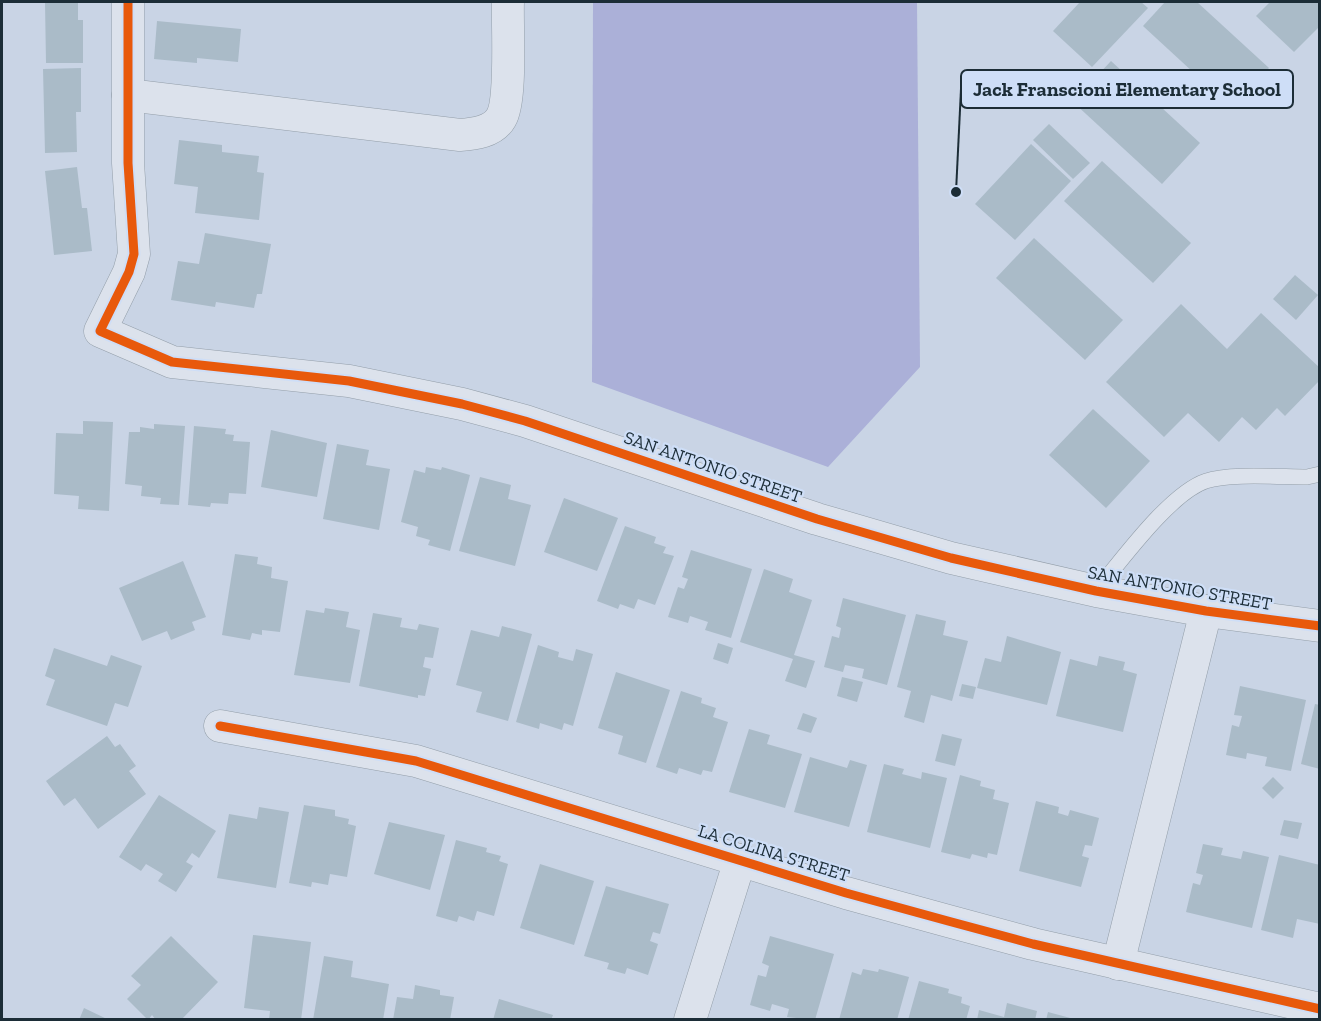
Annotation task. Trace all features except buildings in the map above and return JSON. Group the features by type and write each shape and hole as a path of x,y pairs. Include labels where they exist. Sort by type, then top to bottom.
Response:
{"street":[{"path":"128,2 128,95 460,135 476,134 495,125 504,109 508,2"},
{"name":"SAN ANTONIO STREET","path":"128,95 128,163 134,254 129,272 100,331 172,362 349,381 472,407 586,440 739,494 885,540 951,558 1096,591 1206,611 1320,626"},
{"path":"1118,964 1206,611"},
{"name":"LA COLINA STREET","path":"220,726 416,761 948,921 1118,964 1320,1008"},
{"path":"690,1020 740,860"}],"lane":[{"path":"1096,591 1177,498 1194,486 1218,478 1307,477 1320,474"}],"shaded area":[{"path":"593,2 917,2 920,367 828,467 592,382"}],"cycle path":[{"path":"128,2 128,163 134,254 129,272 100,331 172,362 349,381 462,404 525,421 817,519 951,558 1096,591 1206,611 1320,626"},
{"path":"220,726 416,761 846,893 948,921 1033,944 1320,1009"}],"place":[{"name":"Jack Franscioni Elementary School","path":"956,192"}]}
